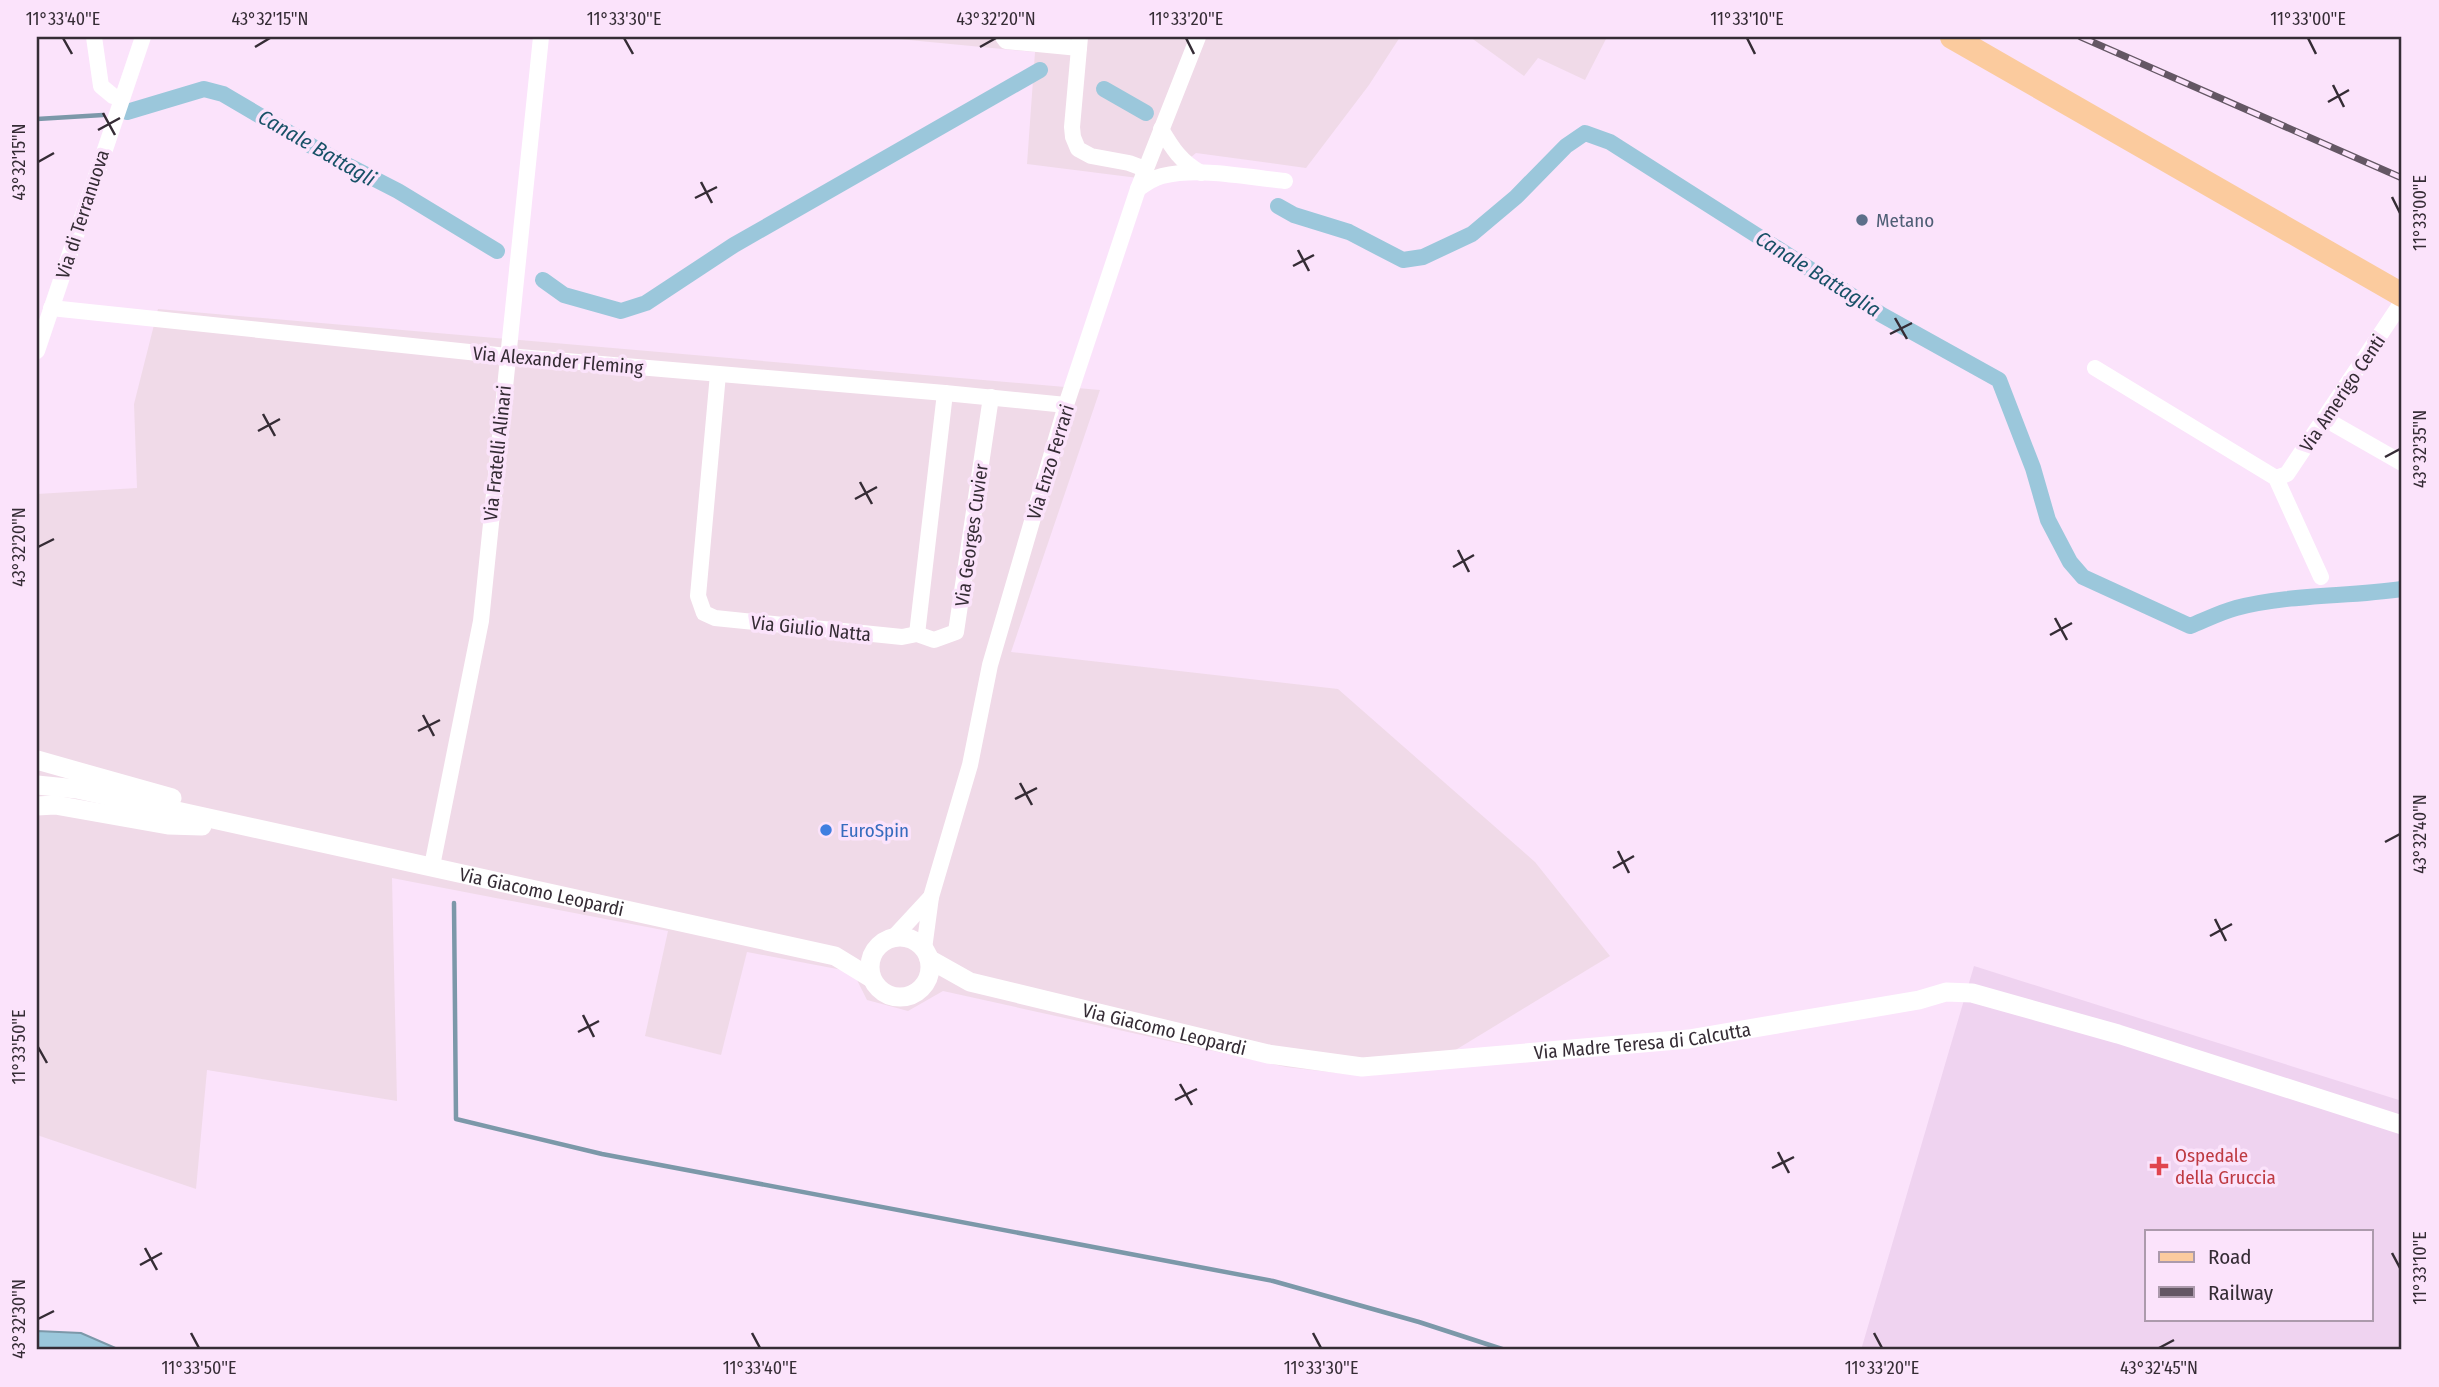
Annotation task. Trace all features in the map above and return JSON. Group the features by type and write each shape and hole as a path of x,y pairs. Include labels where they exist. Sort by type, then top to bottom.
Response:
{"main road":[{"path":"1952,37 2402,295"}],"street":[{"path":"94,37 101,86 113,96 121,98"},
{"name":"Via di Terranuova","path":"37,351 143,37"},
{"name":"Via Fratelli Alinari","path":"432,866 481,621 506,356 541,37"},
{"path":"1003,37 1006,41 1080,42 1072,127 1078,149 1091,156 1145,169"},
{"name":"Via Enzo Ferrari","path":"927,954 931,897 970,765 990,665 1066,405 1145,169 1198,37"},
{"path":"1161,129 1176,155 1201,173"},
{"path":"1138,189 1160,176 1201,173 1285,181"},
{"name":"Via Amerigo Centi","path":"2276,478 2287,474 2402,302"},
{"name":"Via Alexander Fleming","path":"51,308 506,356 1066,405"},
{"path":"2095,368 2276,478 2321,577"},
{"name":"Via Giulio Natta","path":"718,374 698,596 704,613 729,620 902,636 917,634"},
{"path":"917,634 945,393"},
{"name":"Via Georges Cuvier","path":"917,634 934,640 956,632 991,397"},
{"path":"2325,419 2402,463"},
{"name":"Via Giacomo Leopardi","path":"37,760 173,798 248,828"},
{"name":"Via Giacomo Leopardi","path":"37,785 76,789 835,956 871,978 876,986 891,997 909,997 924,986 970,982 1268,1054 1362,1067"},
{"name":"Via Giacomo Leopardi","path":"37,806 55,804 168,825 248,828"},
{"path":"871,978 870,961 931,897"},
{"name":"Via Giacomo Leopardi","path":"835,956 886,942 911,939 927,954 970,982"},
{"path":"924,986 929,978 927,954"},
{"name":"Via Madre Teresa di Calcutta","path":"1362,1067 1689,1039 1919,1000 1946,992 1972,993 2118,1034 2402,1125"}],"shaded area":[{"path":"878,37 1400,37 1369,85 1306,168 1196,153 1162,181 1027,164 1035,52"},
{"path":"1470,37 1607,37 1585,80 1538,58 1524,76"},
{"path":"158,309 1100,390 1011,652 1338,689 1535,862 1610,956 1421,1071 1364,1076 1286,1067 943,991 908,1011 867,1000 853,972 747,952 721,1055 645,1036 668,931 392,878 397,1101 207,1070 196,1189 37,1135 37,494 137,488 134,404"},
{"name":"Ospedale della Gruccia","path":"1974,966 2402,1101 2402,1350 1861,1350"}],"water":[{"path":"37,1331 81,1333 120,1350 37,1350"}],"waterway":[{"path":"543,280 564,295 621,311 646,303 734,245 1040,70"},
{"name":"Canale Battagli","path":"127,112 204,89 223,94 320,151 398,191 497,251"},
{"name":"Canale Battaglia","path":"1104,89 1146,113"},
{"name":"Canale Battagli","path":"37,119 103,115"},
{"name":"Canale Battaglia","path":"1278,206 1294,215 1349,232 1403,260 1423,257 1472,234 1516,197 1566,146 1585,133 1610,142 1882,315 1999,380 2033,468 2048,520 2070,562 2083,577 2190,626 2256,603 2402,589"},
{"path":"454,903 456,1119 602,1154 1273,1281 1419,1322 1505,1350"}],"railway":[{"path":"2081,37 2402,178"}],"place":[{"name":"Metano","path":"1862,220"},
{"name":"EuroSpin","path":"826,830"},
{"name":"Ospedale della Gruccia","path":"2159,1166"}]}
